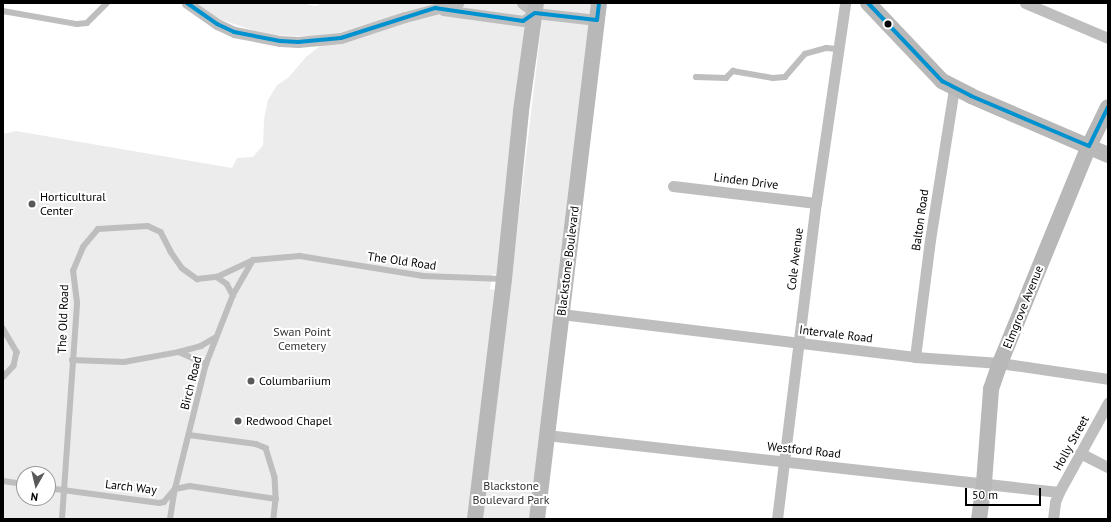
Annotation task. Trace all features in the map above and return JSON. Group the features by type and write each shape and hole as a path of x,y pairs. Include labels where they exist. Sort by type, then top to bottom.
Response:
{"main road":[{"name":"Blackstone Boulevard","path":"537,519 599,3"},
{"path":"868,3 942,81 954,88 1108,155"},
{"path":"475,519 504,279 521,111 535,8"},
{"name":"Elmgrove Avenue","path":"979,519 984,483 991,389 1000,363 1089,146 1108,107"}],"street":[{"path":"187,3 206,17 234,32 266,39 298,42 341,38 435,8 458,3"},
{"path":"522,3 535,8 597,20"},
{"name":"Cole Avenue","path":"778,519 797,342 845,3"},
{"path":"1025,3 1108,38"},
{"path":"435,8 523,21 535,8"},
{"name":"Balton Road","path":"915,357 930,240 954,88"},
{"name":"Linden Drive","path":"673,186 816,203"},
{"name":"Intervale Road","path":"561,314 915,357 1000,363 1108,379"},
{"name":"Holly Street","path":"1052,519 1055,502 1059,492 1108,403"},
{"name":"Westford Road","path":"546,435 1059,492"},
{"path":"1080,453 1108,467"}],"lane":[{"path":"3,11 77,24 88,23 107,3"},
{"path":"696,76 726,78 733,71 773,78 785,76 805,54 826,48 838,49"},
{"name":"The Old Road","path":"62,519 77,303 73,271 83,247 98,229 148,226 161,232 171,252 182,268 197,279 217,277 254,260 300,256 423,276 504,279"},
{"name":"Birch Road","path":"170,519 175,489 206,364 215,338 234,295 254,260"},
{"path":"217,277 227,284 234,295"},
{"path":"3,328 17,352 14,366 3,378"},
{"path":"72,360 124,362 179,352 201,346 215,338"},
{"path":"179,352 206,364"},
{"path":"189,434 256,444 266,448 275,477 276,499 274,519"},
{"path":"3,482 16,483"},
{"name":"Larch Way","path":"56,489 164,502 175,489 190,486 276,499"}],"green space":[{"name":"Swan Point Cemetery","path":"194,3 302,3 315,6 324,3 531,3 502,275 492,274 490,289 500,291 472,519 3,519 3,134 16,131 232,168 237,158 253,157 263,145 264,119 268,100 277,85 288,78 306,57 331,37 267,35 210,16"},
{"name":"Blackstone Boulevard Park","path":"544,3 591,3 533,519 483,519"}],"transit line":[{"path":"187,3 217,24 234,32 280,41 298,42 341,38 435,8 523,21 535,13 597,20 599,3"},
{"path":"868,3 942,81 971,96 1089,146"},
{"path":"1089,146 1108,107"}],"place":[{"name":"Horticultural Center","path":"32,204"},
{"name":"Columbariium","path":"251,381"},
{"name":"Redwood Chapel","path":"238,421"}]}
